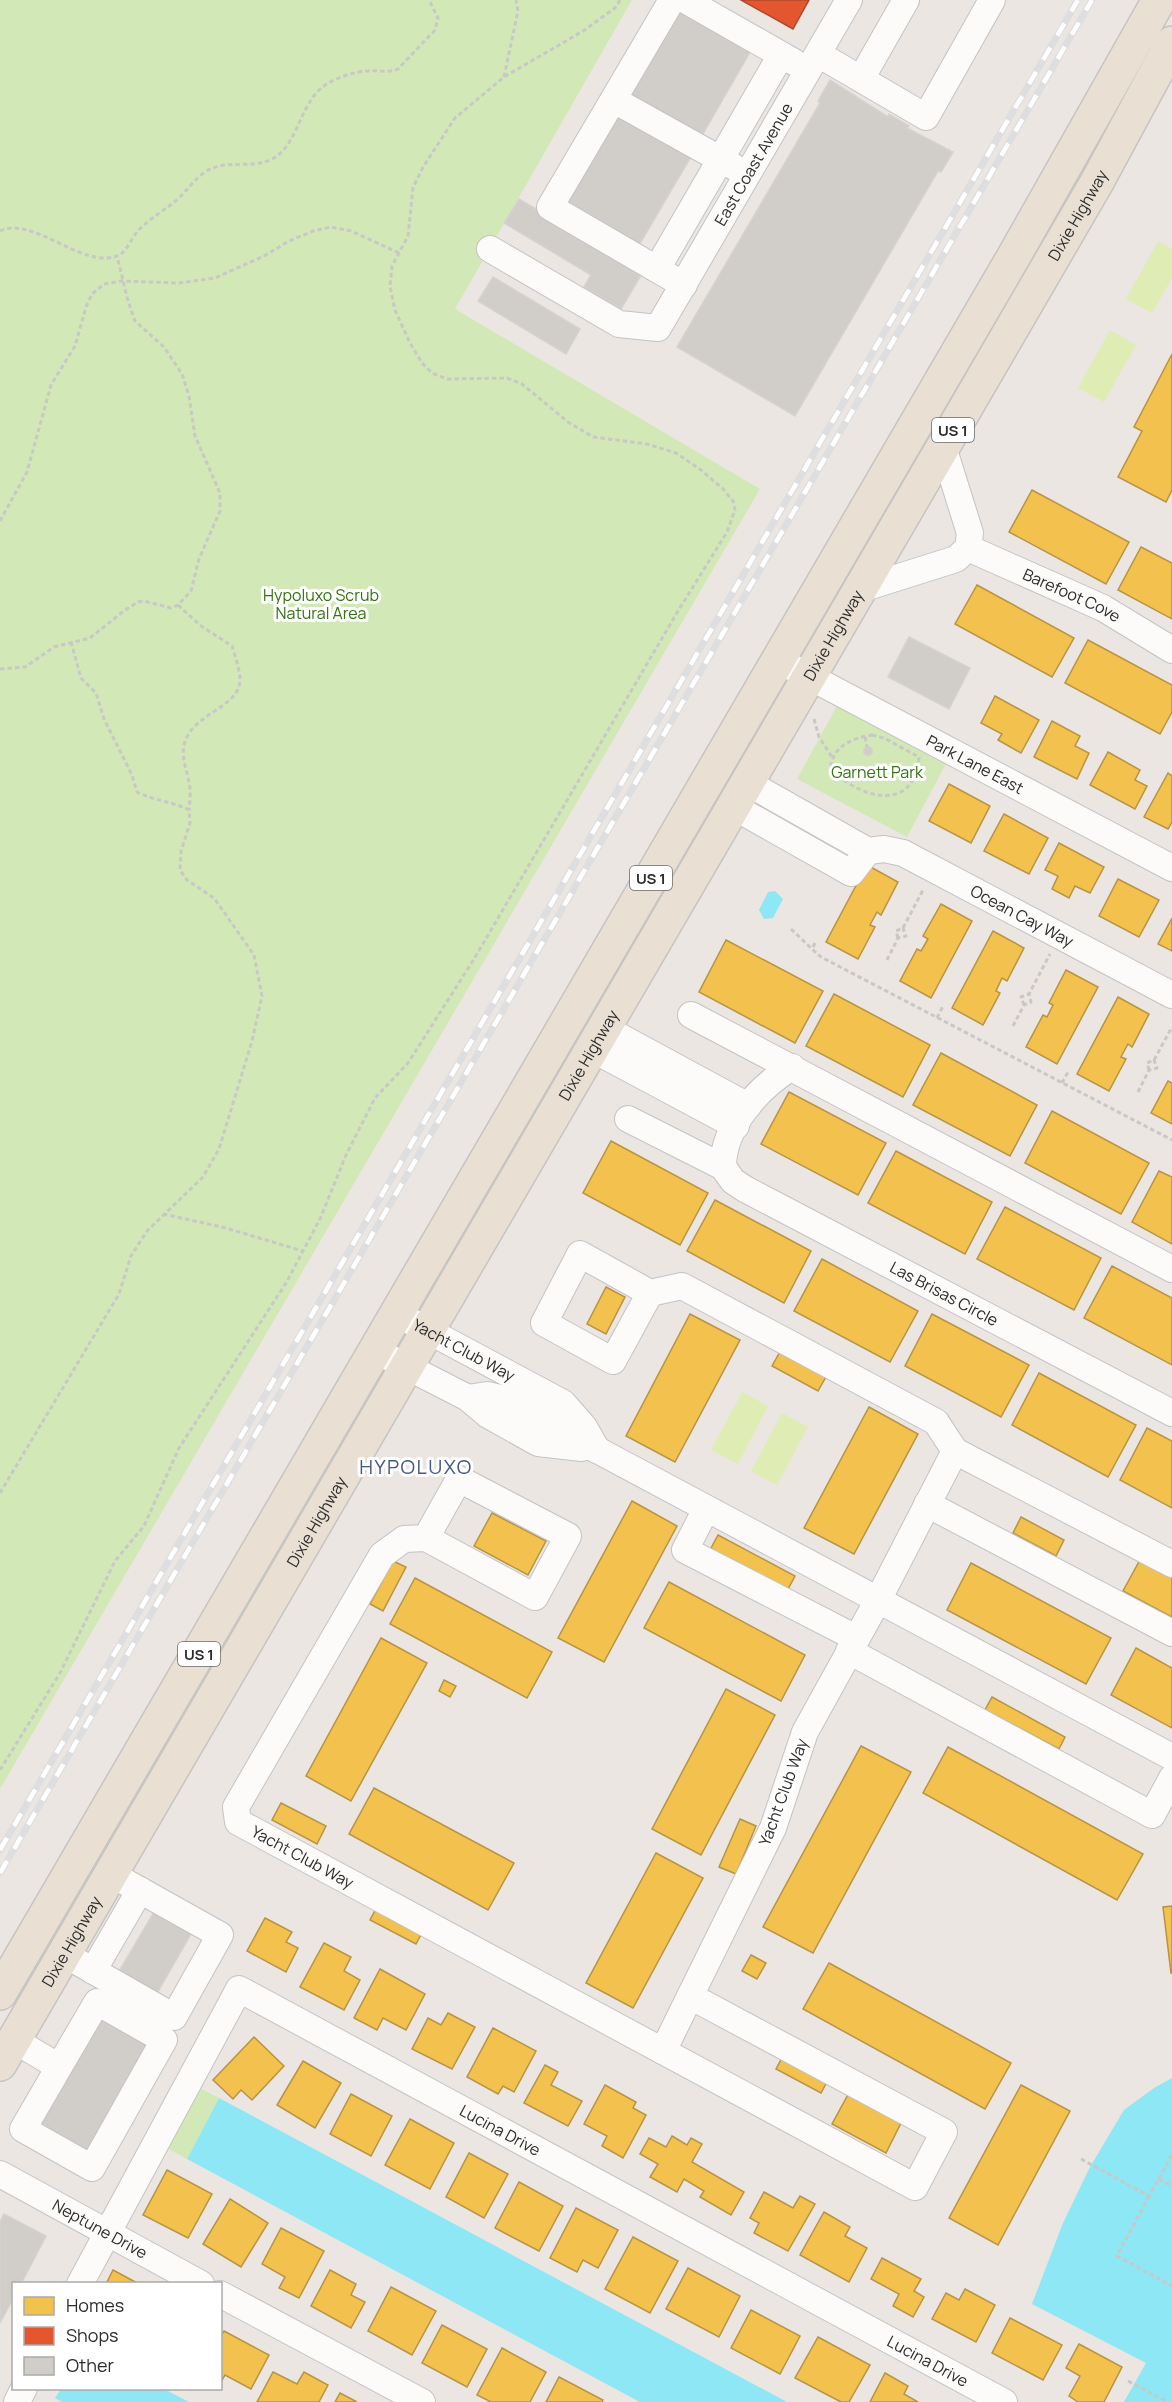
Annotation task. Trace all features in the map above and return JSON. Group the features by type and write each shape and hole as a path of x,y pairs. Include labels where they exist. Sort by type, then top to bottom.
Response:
{"main road":[{"name":"Dixie Highway","path":"0,1993 778,661 1065,167 1159,0"},
{"name":"Dixie Highway","path":"7,2052 861,589 1097,182 1172,43"}],"street":[{"path":"672,0 550,207 684,285"},
{"path":"685,0 781,55 813,62 861,79 926,117 992,0"},
{"name":"East Coast Avenue","path":"490,249 619,324 658,328 849,0"},
{"path":"861,79 906,0"},
{"path":"657,269 781,55"},
{"path":"614,100 748,175"},
{"path":"861,589 956,559 968,548 970,533 943,447"},
{"name":"Barefoot Cove","path":"968,548 1103,608 1172,650"},
{"name":"Park Lane East","path":"778,661 1172,868"},
{"path":"741,795 799,843 851,873 868,851"},
{"name":"Ocean Cay Way","path":"741,795 812,820 868,851 884,849 903,853 1172,995"},
{"path":"799,843 812,820"},
{"path":"825,857 838,834"},
{"path":"691,1015 792,1066 1172,1269"},
{"path":"598,1038 742,1116"},
{"path":"723,1167 724,1152 742,1116 765,1086 792,1066"},
{"name":"Las Brisas Circle","path":"628,1119 723,1167 733,1180 745,1189 1172,1413"},
{"path":"650,1293 682,1286 936,1422 956,1451 1172,1564"},
{"name":"Yacht Club Way","path":"396,1314 563,1403 584,1427 597,1450"},
{"path":"376,1350 468,1398 488,1415 512,1416 538,1443 597,1450 1172,1757"},
{"name":"Yacht Club Way","path":"512,1416 532,1386"},
{"name":"Yacht Club Way","path":"663,2051 773,1828 805,1732 878,1600 956,1451"},
{"path":"459,1479 568,1536 535,1597 426,1538 459,1479"},
{"path":"927,1504 1172,1633"},
{"path":"706,1509 685,1550 1152,1815 1172,1778"},
{"name":"Yacht Club Way","path":"426,1538 404,1539 382,1555 236,1807 238,1822 915,2187 944,2132 690,1996"},
{"path":"64,1954 174,2017 220,1935 111,1874"},
{"path":"93,1971 140,1890"},
{"name":"Lucina Drive","path":"107,2233 239,1989 1004,2402"},
{"path":"97,2002 164,2040 92,2168 23,2129 59,2067 97,2002"},
{"path":"7,2052 59,2067"},
{"name":"Neptune Drive","path":"0,2174 199,2282"},
{"path":"81,2282 107,2233"},
{"path":"222,2295 422,2402"}],"path":[{"path":"0,231 18,227 80,252 99,257 121,254 148,220 178,199 211,168 256,163 274,158 288,143 309,102 323,87 350,74 369,70 393,71 398,69 438,24 438,18 429,0"},
{"path":"504,77 518,11 516,0"},
{"path":"0,1770 60,1673 115,1561 144,1526 179,1448 286,1283 320,1219 346,1155 375,1098 408,1063 474,959 678,610 727,532 735,510 733,501 723,489 676,453 647,444 593,437 568,422 522,384 507,378 447,379 432,373 422,363 410,343 395,309 390,286 392,266 408,236 413,188 423,167 455,118 504,77 584,31 615,8 620,0"},
{"path":"0,521 27,472 51,385 75,346 92,294 104,285 122,281 179,283 215,278 264,256 289,240 331,227 351,231 399,253"},
{"path":"0,669 25,667 46,651 90,638 124,610 138,602 144,601 171,608 178,605 191,591 199,559 220,511 220,493 195,436 189,396 182,374 164,347 135,321 122,281 117,256"},
{"path":"0,1493 119,1294 131,1256 147,1231 202,1177 219,1149 235,1101 262,996 254,956 214,898 187,880 180,870 181,851 190,823 190,784 183,748 187,736 200,719 227,704 236,693 240,680 232,646 201,627 178,605"},
{"path":"71,642 81,678 96,693 104,719 132,775 137,792 150,799 172,802 189,810"},
{"path":"813,710 819,738 832,757"},
{"path":"872,735 884,738 919,757 916,776 902,791 888,797 873,795 841,779 832,770 832,757 845,743 865,737 872,735"},
{"path":"865,737 867,747"},
{"path":"887,960 898,938 896,931 903,928 925,887"},
{"path":"791,928 821,957 1172,1140"},
{"path":"898,938 906,936 903,928"},
{"path":"812,949 814,943"},
{"path":"1024,1005 1022,997 1029,994 1051,953"},
{"path":"1012,1026 1024,1005 1031,1002 1029,994"},
{"path":"937,1018 943,1006"},
{"path":"1138,1092 1149,1070 1147,1063 1154,1060 1172,1027"},
{"path":"1149,1070 1157,1068 1154,1060"},
{"path":"1062,1083 1068,1072"},
{"path":"163,1214 222,1227 303,1251"},
{"path":"1172,2155 1117,2256 1172,2286"},
{"path":"1082,2159 1149,2196"},
{"path":"1159,2179 1172,2186"},
{"path":"1128,2381 1167,2402"}],"green space":[{"name":"Hypoluxo Scrub Natural Area","path":"0,0 632,0 455,309 760,489 0,1789"},
{"path":"1158,241 1172,249 1172,278 1152,313 1126,299"},
{"path":"1110,330 1136,345 1104,402 1078,388"},
{"name":"Garnett Park","path":"838,704 948,760 907,837 797,779"},
{"path":"742,1392 768,1406 738,1464 711,1450"},
{"path":"782,1413 808,1427 777,1485 751,1471"},
{"path":"196,2086 219,2098 187,2159 163,2146"}],"water":[{"path":"775,891 783,899 773,918 764,919 759,910 768,892"},
{"path":"1172,2078 1172,2402 1124,2402 1146,2363 1032,2304 1063,2223 1090,2167 1124,2110"},
{"path":"219,2098 787,2402 640,2402 187,2159"},
{"path":"60,2390 166,2390 189,2402 62,2402 55,2398"}],"building: Homes":[{"path":"1172,354 1172,490 1166,502 1118,477 1142,431 1134,427"},
{"path":"1032,490 1129,542 1106,584 1009,532"},
{"path":"1141,547 1172,563 1172,619 1118,590"},
{"path":"977,585 1074,638 1052,677 955,624"},
{"path":"1088,640 1172,685 1172,712 1160,734 1065,683"},
{"path":"995,696 1039,720 1021,753 998,740 1002,734 981,723"},
{"path":"1052,721 1080,736 1075,746 1089,753 1077,779 1034,757"},
{"path":"1108,752 1140,770 1135,780 1147,786 1135,809 1090,785"},
{"path":"1168,773 1172,776 1172,822 1168,829 1144,817"},
{"path":"949,784 990,806 971,843 929,821"},
{"path":"1004,814 1048,838 1029,874 984,851"},
{"path":"1059,843 1104,867 1090,893 1075,886 1069,898 1052,889 1058,876 1045,870"},
{"path":"867,865 898,882 881,915 877,912 870,925 875,927 858,959 826,942"},
{"path":"1118,879 1159,900 1139,937 1099,916"},
{"path":"941,904 972,921 931,998 900,981 917,949 921,951 928,939 923,936"},
{"path":"1172,918 1172,951 1158,944"},
{"path":"993,931 1024,948 1007,981 1002,978 996,991 1000,993 983,1025 952,1008"},
{"path":"726,940 823,991 795,1043 699,992"},
{"path":"1066,970 1098,987 1057,1064 1026,1047 1043,1015 1047,1017 1053,1005 1049,1003"},
{"path":"834,994 930,1045 903,1097 806,1046"},
{"path":"1118,997 1149,1014 1132,1047 1128,1044 1121,1057 1126,1059 1109,1091 1077,1074"},
{"path":"941,1053 1037,1105 1010,1156 913,1105"},
{"path":"1168,1081 1172,1083 1172,1124 1151,1113"},
{"path":"789,1092 886,1143 858,1195 761,1144"},
{"path":"1052,1111 1149,1163 1121,1214 1025,1163"},
{"path":"611,1141 708,1193 680,1245 583,1193"},
{"path":"896,1151 992,1202 965,1254 868,1203"},
{"path":"1159,1171 1172,1177 1172,1244 1132,1222"},
{"path":"715,1200 811,1251 784,1303 687,1251"},
{"path":"1005,1207 1101,1258 1074,1310 977,1259"},
{"path":"822,1259 918,1311 890,1362 794,1311"},
{"path":"1112,1266 1172,1298 1172,1365 1084,1318"},
{"path":"606,1287 625,1297 606,1334 587,1324"},
{"path":"690,1314 740,1340 675,1462 626,1436"},
{"path":"932,1314 1029,1365 1001,1417 905,1366"},
{"path":"781,1350 827,1375 818,1391 772,1366"},
{"path":"1039,1373 1136,1425 1108,1477 1012,1425"},
{"path":"869,1407 918,1434 854,1554 804,1528"},
{"path":"1147,1428 1172,1441 1172,1508 1120,1480"},
{"path":"632,1501 677,1526 604,1662 558,1638"},
{"path":"492,1513 546,1541 528,1575 474,1546"},
{"path":"1021,1517 1064,1540 1056,1556 1013,1533"},
{"path":"718,1535 795,1576 787,1591 710,1550"},
{"path":"1141,1558 1172,1574 1172,1617 1123,1591"},
{"path":"393,1561 406,1567 383,1611 370,1604"},
{"path":"971,1563 1111,1638 1086,1684 947,1610"},
{"path":"415,1578 552,1652 527,1698 390,1624"},
{"path":"669,1582 805,1655 781,1701 644,1628"},
{"path":"381,1638 427,1663 351,1801 306,1776"},
{"path":"1136,1648 1172,1668 1172,1728 1111,1695"},
{"path":"444,1680 456,1686 450,1697 439,1691"},
{"path":"726,1689 775,1715 701,1855 652,1829"},
{"path":"992,1697 1065,1737 1059,1749 985,1710"},
{"path":"861,1746 911,1772 813,1953 763,1927"},
{"path":"948,1747 1143,1854 1117,1900 923,1793"},
{"path":"374,1788 514,1863 488,1910 349,1834"},
{"path":"281,1803 326,1826 317,1844 272,1820"},
{"path":"740,1819 756,1826 736,1874 719,1867"},
{"path":"656,1853 703,1878 633,2008 586,1983"},
{"path":"378,1905 424,1929 416,1944 370,1920"},
{"path":"1172,1906 1172,1973 1171,1973 1163,1907"},
{"path":"265,1918 292,1932 286,1942 298,1948 286,1972 247,1951"},
{"path":"324,1943 351,1957 344,1971 360,1980 344,2010 300,1987"},
{"path":"751,1955 766,1963 757,1979 742,1971"},
{"path":"829,1963 1011,2063 985,2109 803,2009"},
{"path":"380,1969 425,1994 406,2030 383,2018 377,2030 354,2018"},
{"path":"448,2013 475,2027 452,2069 412,2049 428,2018 441,2025"},
{"path":"493,2028 536,2051 514,2092 503,2086 498,2094 467,2077"},
{"path":"254,2037 284,2066 252,2100 241,2090 233,2099 213,2080"},
{"path":"784,2054 829,2078 821,2093 776,2069"},
{"path":"303,2061 341,2083 315,2128 277,2105"},
{"path":"545,2065 558,2072 551,2085 582,2101 568,2126 524,2103"},
{"path":"605,2085 636,2102 633,2108 646,2115 623,2158 602,2146 607,2136 584,2124"},
{"path":"1021,2085 1070,2111 998,2245 949,2218"},
{"path":"850,2091 903,2119 886,2153 832,2124"},
{"path":"351,2094 392,2116 371,2156 330,2134"},
{"path":"410,2119 454,2143 430,2189 385,2165"},
{"path":"672,2136 687,2145 691,2138 702,2144 692,2162 744,2192 731,2215 700,2197 704,2191 684,2179 677,2192 650,2177 658,2164 640,2154 649,2138 666,2147"},
{"path":"469,2153 508,2174 484,2218 446,2197"},
{"path":"167,2170 212,2194 188,2238 143,2215"},
{"path":"519,2182 563,2206 539,2251 495,2228"},
{"path":"764,2192 793,2208 800,2196 815,2204 788,2251 754,2233 759,2223 750,2218"},
{"path":"230,2199 268,2223 241,2267 203,2244"},
{"path":"576,2208 618,2230 598,2268 583,2260 577,2272 550,2258"},
{"path":"824,2212 850,2227 845,2236 867,2248 849,2282 800,2255"},
{"path":"281,2228 324,2251 299,2298 279,2288 285,2277 262,2264"},
{"path":"633,2237 678,2261 650,2313 605,2289"},
{"path":"882,2258 921,2279 914,2291 924,2297 913,2317 893,2306 899,2294 871,2279"},
{"path":"688,2268 740,2296 719,2337 666,2309"},
{"path":"113,2270 135,2282 107,2282"},
{"path":"330,2270 356,2284 351,2295 365,2302 351,2328 311,2306"},
{"path":"391,2287 436,2311 412,2355 368,2331"},
{"path":"965,2289 995,2305 976,2342 932,2319 946,2293 959,2300"},
{"path":"751,2310 800,2336 780,2374 731,2348"},
{"path":"1010,2318 1062,2345 1043,2380 992,2353"},
{"path":"442,2325 487,2349 467,2387 422,2363"},
{"path":"224,2331 269,2355 251,2389 225,2375 222,2380 222,2334"},
{"path":"818,2337 870,2365 849,2402 841,2402 795,2378"},
{"path":"1079,2344 1122,2367 1104,2402 1078,2402 1069,2396 1080,2376 1066,2368"},
{"path":"502,2348 546,2372 530,2402 491,2402 477,2395"},
{"path":"273,2372 297,2384 304,2372 328,2385 319,2402 257,2402"},
{"path":"885,2373 908,2386 904,2394 918,2402 870,2402"},
{"path":"559,2377 603,2400 602,2402 546,2402"},
{"path":"340,2393 357,2402 335,2402"}],"building: Shops":[{"path":"741,0 809,0 793,29"}],"building: Other":[{"path":"679,4 753,47 700,139 626,97"},
{"path":"830,80 888,117 889,114 909,126 907,128 953,152 941,172 938,171 795,416 677,347 820,103 818,101"},
{"path":"618,112 692,155 638,247 564,204"},
{"path":"519,199 643,272 621,309 584,287 591,275 504,223"},
{"path":"493,277 580,329 566,354 478,301"},
{"path":"909,637 970,668 949,709 888,677"},
{"path":"868,746 873,751 868,756 863,751"},
{"path":"154,1912 191,1934 156,1995 118,1973"},
{"path":"101,2013 153,2043 87,2156 35,2125"},
{"path":"4,2214 46,2236 22,2282 12,2282 12,2301 0,2323 0,2222"}],"railway":[{"path":"0,1850 1078,0"},
{"path":"0,1873 1092,0"}],"district":[{"name":"HYPOLUXO","path":"416,1466"}]}
